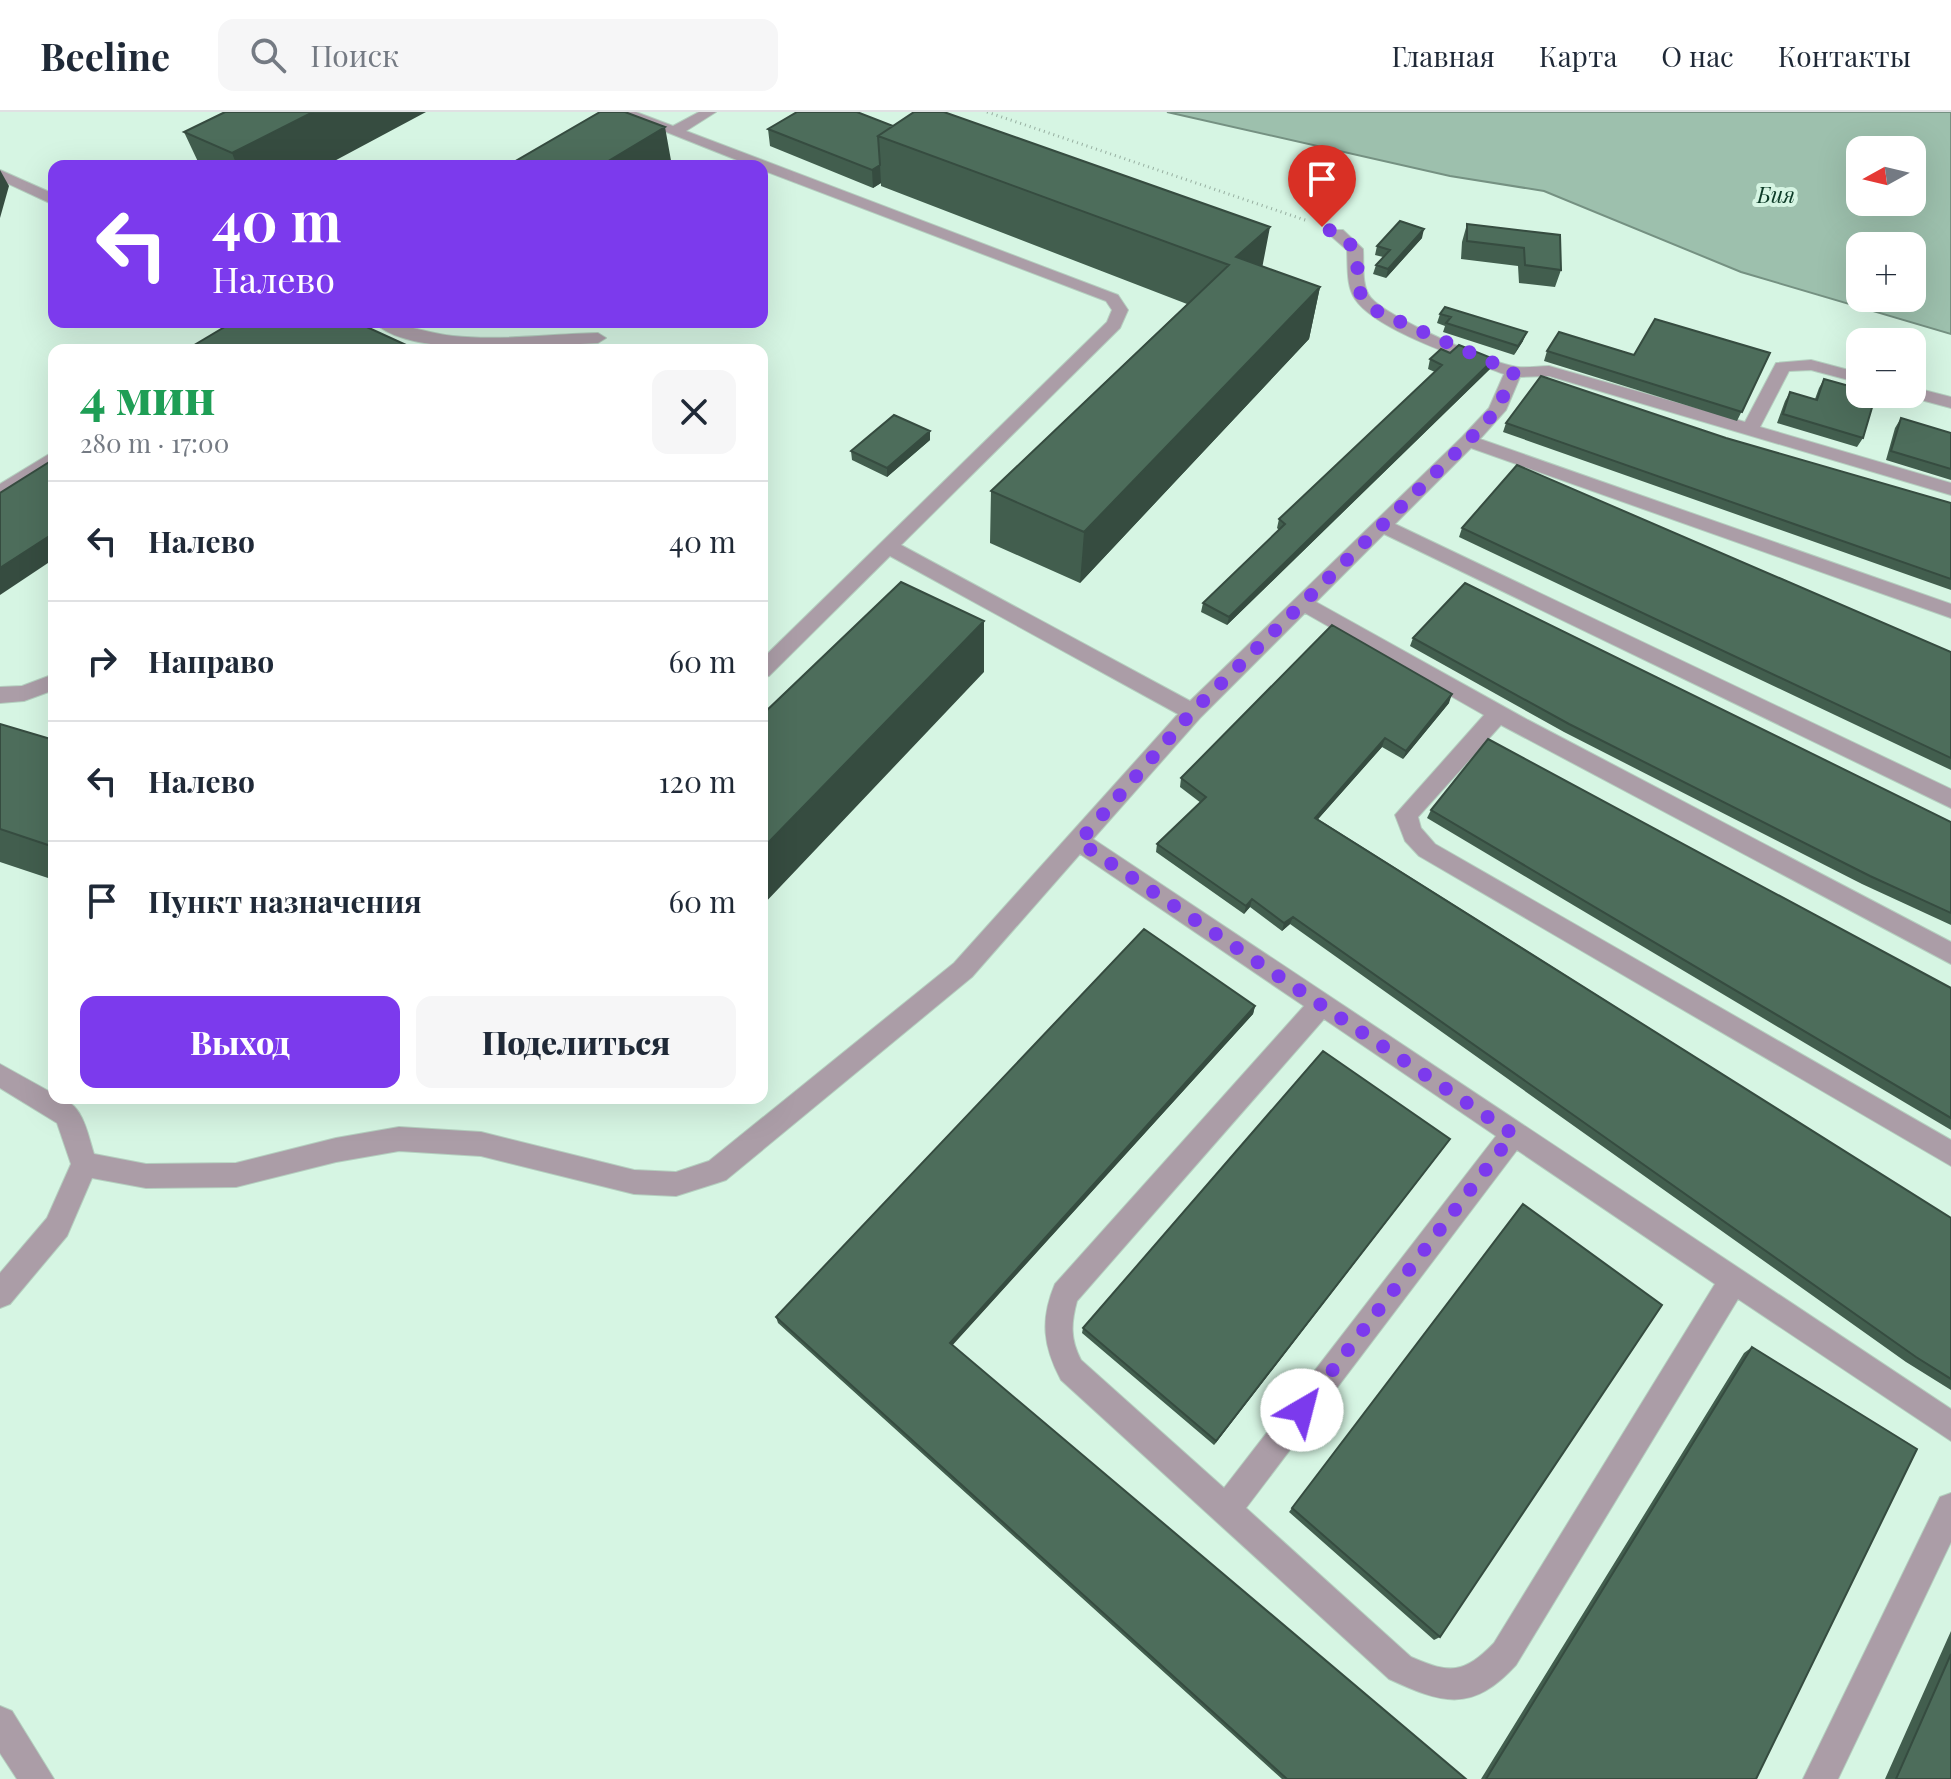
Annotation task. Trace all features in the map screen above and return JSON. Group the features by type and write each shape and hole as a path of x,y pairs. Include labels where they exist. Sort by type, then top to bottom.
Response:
{"street":[{"path":"673,132 709,112"},
{"path":"624,116 747,160"},
{"path":"768,168 1112,298 1120,310 1114,324 768,665"},
{"path":"0,174 48,197"},
{"path":"1337,233 1355,249 1361,296 1368,304 1401,324 1514,372 1549,371 1568,376 1951,489"},
{"path":"396,328 414,336 457,342 598,338"},
{"path":"1750,430 1782,367 1797,362 1846,374"},
{"path":"84,1164 146,1176 236,1175 336,1150 399,1139 481,1144 634,1182 676,1184 717,1171 963,970 1192,712 1497,410 1514,372"},
{"path":"1926,396 1951,403"},
{"path":"1468,441 1951,611"},
{"path":"0,492 48,461"},
{"path":"1381,525 1951,799"},
{"path":"889,547 1192,712"},
{"path":"1303,603 1498,714 1951,954"},
{"path":"0,695 24,693 48,684"},
{"path":"1498,714 1406,815 1407,827 1415,839 1427,850 1951,1154"},
{"path":"1079,842 1951,1426"},
{"path":"1321,1005 1065,1294 1057,1320 1057,1346 1071,1370 1400,1668 1434,1684 1462,1685 1487,1676 1505,1654 1733,1281"},
{"path":"0,1075 48,1104"},
{"path":"0,1294 57,1227 84,1164 68,1116 48,1104"},
{"path":"1225,1511 1513,1134"},
{"path":"1820,1779 1951,1508"},
{"path":"0,1723 37,1779"}],"path":[{"path":"987,112 1337,233"}],"water":[{"name":"Бия","path":"1167,112 1951,112 1951,334 1876,312 1926,312 1926,232 1846,232 1846,303 1741,272 1544,191 1450,176"}],"building":[{"path":"225,112 313,112 232,153 184,132"},
{"path":"600,112 625,112 665,127 610,160 517,160"},
{"path":"797,112 857,112 893,126 878,136 880,165 872,170 768,129"},
{"path":"914,112 944,112 1270,227 1236,257 1320,287 1084,532 991,491 1229,265 878,136"},
{"path":"1400,221 1424,229 1388,269 1376,265 1390,250 1377,246"},
{"path":"1467,224 1560,235 1561,270 1525,265 1524,248 1467,241"},
{"path":"1445,307 1527,332 1518,346 1446,323 1451,317 1440,314"},
{"path":"1655,319 1770,353 1742,412 1547,351 1559,332 1634,355"},
{"path":"223,328 369,328 404,344 196,344"},
{"path":"1459,345 1494,359 1229,617 1203,603 1285,524 1279,519 1442,365 1430,359 1441,349 1450,353"},
{"path":"1541,376 1726,438 1951,503 1951,579 1506,423"},
{"path":"1824,379 1846,385 1846,408 1872,408 1863,438 1783,414 1790,392 1817,400"},
{"path":"894,415 930,431 887,468 851,451"},
{"path":"1901,418 1951,433 1951,469 1891,451"},
{"path":"48,463 48,537 0,568 0,493"},
{"path":"1517,465 1951,652 1951,758 1462,528"},
{"path":"901,582 984,621 768,843 768,709"},
{"path":"1465,583 1951,822 1951,913 1870,876 1569,724 1413,638"},
{"path":"1332,625 1452,694 1406,751 1385,738 1315,818 1951,1218 1951,1379 1293,917 1284,923 1252,899 1246,906 1157,844 1206,797 1181,778"},
{"path":"0,724 48,738 48,845 0,829"},
{"path":"1488,739 1951,988 1951,1118 1431,810"},
{"path":"1144,929 1255,1006 950,1343 1466,1779 1287,1779 776,1317"},
{"path":"1323,1051 1450,1139 1216,1441 1083,1328"},
{"path":"1523,1204 1662,1305 1440,1637 1292,1508"},
{"path":"1752,1347 1917,1449 1756,1779 1486,1779"},
{"path":"1951,1654 1951,1779 1896,1779"}],"route":[{"path":"1302,1410 1513,1134 1079,842 1192,712 1497,410 1514,372 1378,312 1361,296 1355,249 1349,240 1322,227"}]}
